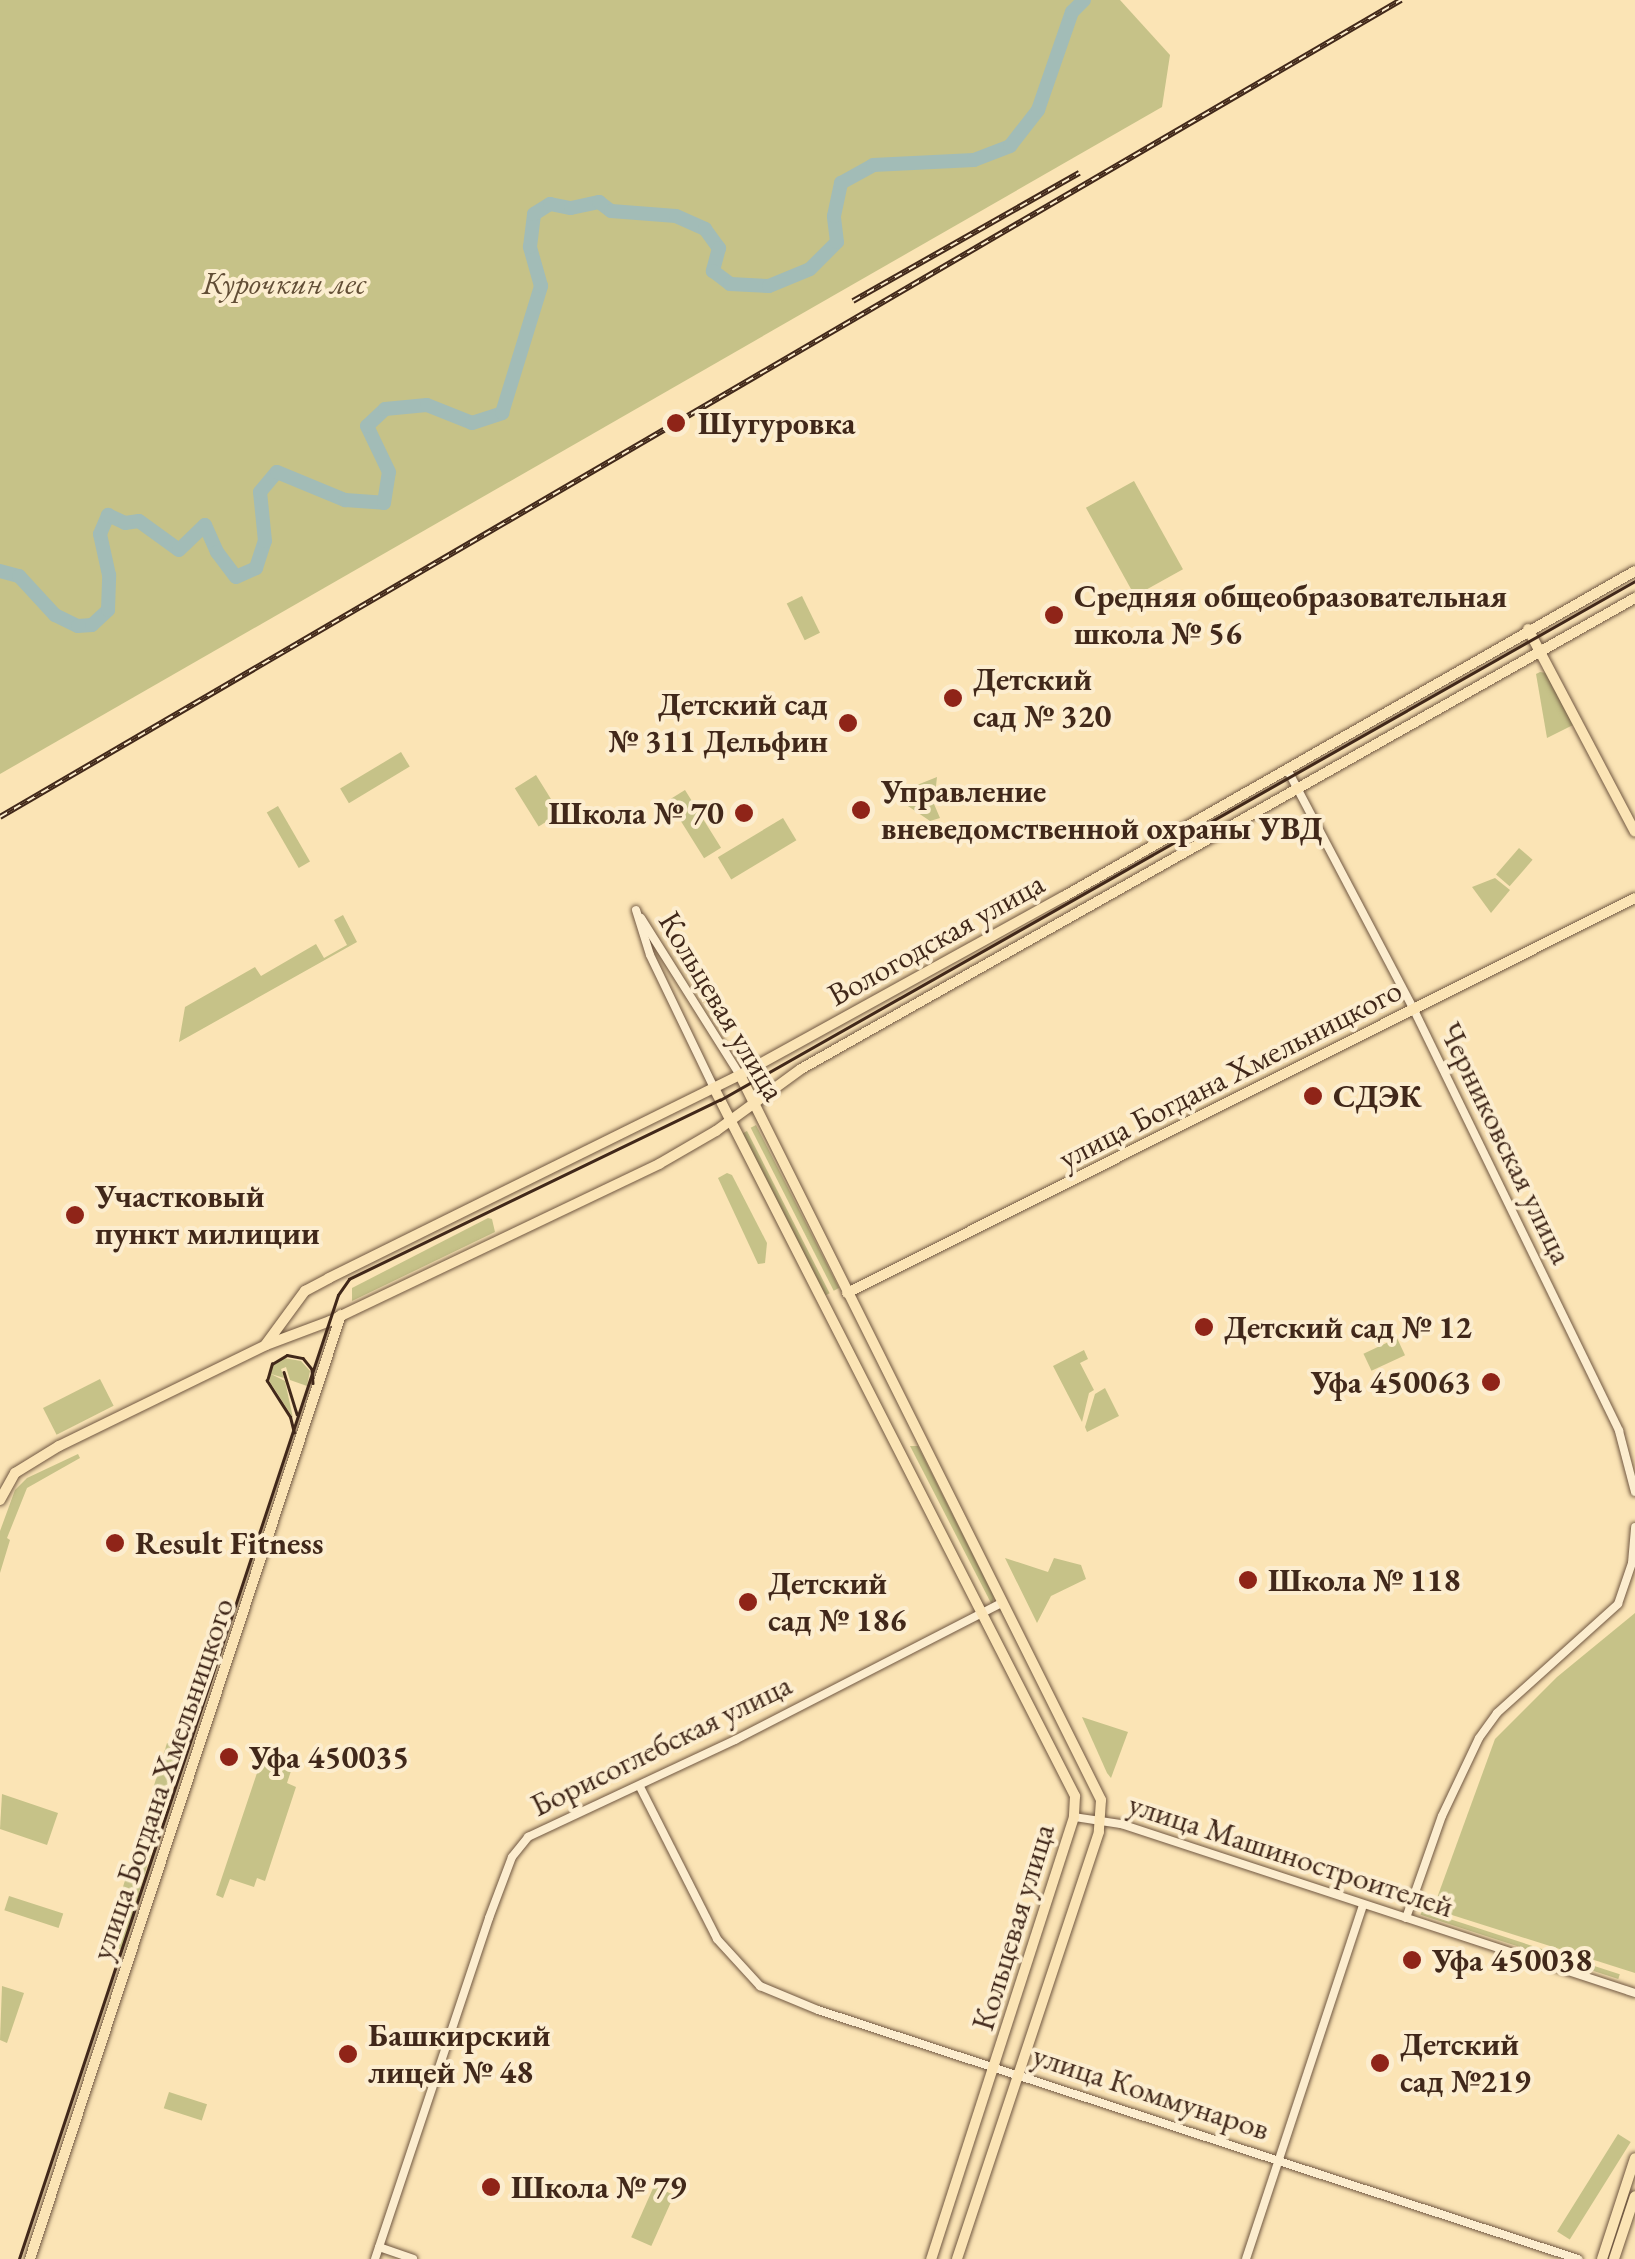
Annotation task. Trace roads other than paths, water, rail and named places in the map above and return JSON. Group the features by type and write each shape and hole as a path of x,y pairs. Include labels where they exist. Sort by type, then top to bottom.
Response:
{"main road":[{"name":"Вологодская улица","path":"266,1345 305,1291 740,1075 1192,824 1635,570"},
{"name":"Вологодская улица","path":"0,1500 16,1474 30,1462 266,1345 342,1315 659,1164 802,1069 1635,598"},
{"path":"1528,629 1635,832"},
{"name":"улица Богдана Хмельницкого","path":"846,1293 1635,898"},
{"name":"Кольцевая улица","path":"740,1075 846,1293 1097,1785 1102,1822 957,2259"},
{"name":"Кольцевая улица","path":"714,1088 1074,1796 1074,1817 931,2259"},
{"name":"улица Богдана Хмельницкого","path":"30,2259 342,1315"},
{"path":"1602,2259 1635,2158"},
{"path":"1614,2259 1635,2196"}],"street":[{"name":"Черниковская улица","path":"1287,769 1414,1010 1619,1431 1635,1492"},
{"name":"Кольцевая улица","path":"714,1088 650,955 636,910 740,1075"},
{"path":"1406,1918 1442,1816 1479,1738 1497,1713 1618,1604 1632,1563 1635,1527"},
{"name":"Борисоглебская улица","path":"375,2259 512,1857 528,1837 640,1787 1003,1602"},
{"name":"улица Коммунаров","path":"640,1787 718,1939 760,1986 818,2010 1578,2259"},
{"name":"улица Машиностроителей","path":"1074,1817 1121,1824 1635,1993"},
{"path":"1246,2259 1363,1906"},
{"path":"379,2248 413,2259"}],"waterway":[{"name":"Шугуровка","path":"0,571 19,576 55,615 78,626 92,625 108,610 109,575 100,534 108,515 125,523 139,521 179,550 205,525 217,552 236,577 256,568 265,541 260,492 277,472 345,500 384,503 389,472 367,426 385,409 427,405 472,423 502,413 541,286 530,247 534,214 550,204 571,208 599,202 611,211 676,216 705,229 719,248 713,271 730,284 769,286 810,269 837,242 834,216 841,183 873,165 974,160 1010,146 1038,110 1072,12 1084,0"}],"tram line":[{"path":"19,2259 338,1295 349,1279 720,1100 1635,581"},
{"path":"294,1433 290,1417 267,1381 272,1364 287,1355 303,1358 312,1369 313,1383"},
{"path":"284,1372 297,1414"}],"railway":[{"path":"0,817 1401,0"},
{"path":"853,301 1079,173"}],"place":[{"name":"Шугуровка","path":"676,423"},
{"name":"Средняя общеобразовательная школа № 56","path":"1054,615"},
{"name":"Детский сад № 320","path":"953,698"},
{"name":"Детский сад № 311 Дельфин","path":"848,723"},
{"name":"Управление вневедомственной охраны УВД","path":"861,810"},
{"name":"Школа № 70","path":"744,813"},
{"name":"СДЭК","path":"1313,1096"},
{"name":"Участковый пункт милиции","path":"75,1215"},
{"name":"Детский сад № 12","path":"1204,1327"},
{"name":"Уфа 450063","path":"1491,1382"},
{"name":"Result Fitness","path":"115,1543"},
{"name":"Школа № 118","path":"1248,1580"},
{"name":"Детский сад № 186","path":"748,1602"},
{"name":"Уфа 450035","path":"229,1757"},
{"name":"Уфа 450038","path":"1412,1960"},
{"name":"Башкирский лицей № 48","path":"348,2054"},
{"name":"Детский сад №219","path":"1380,2063"},
{"name":"Школа № 79","path":"491,2187"}],"park label":[{"name":"Курочкин лес","path":"284,283"}]}
